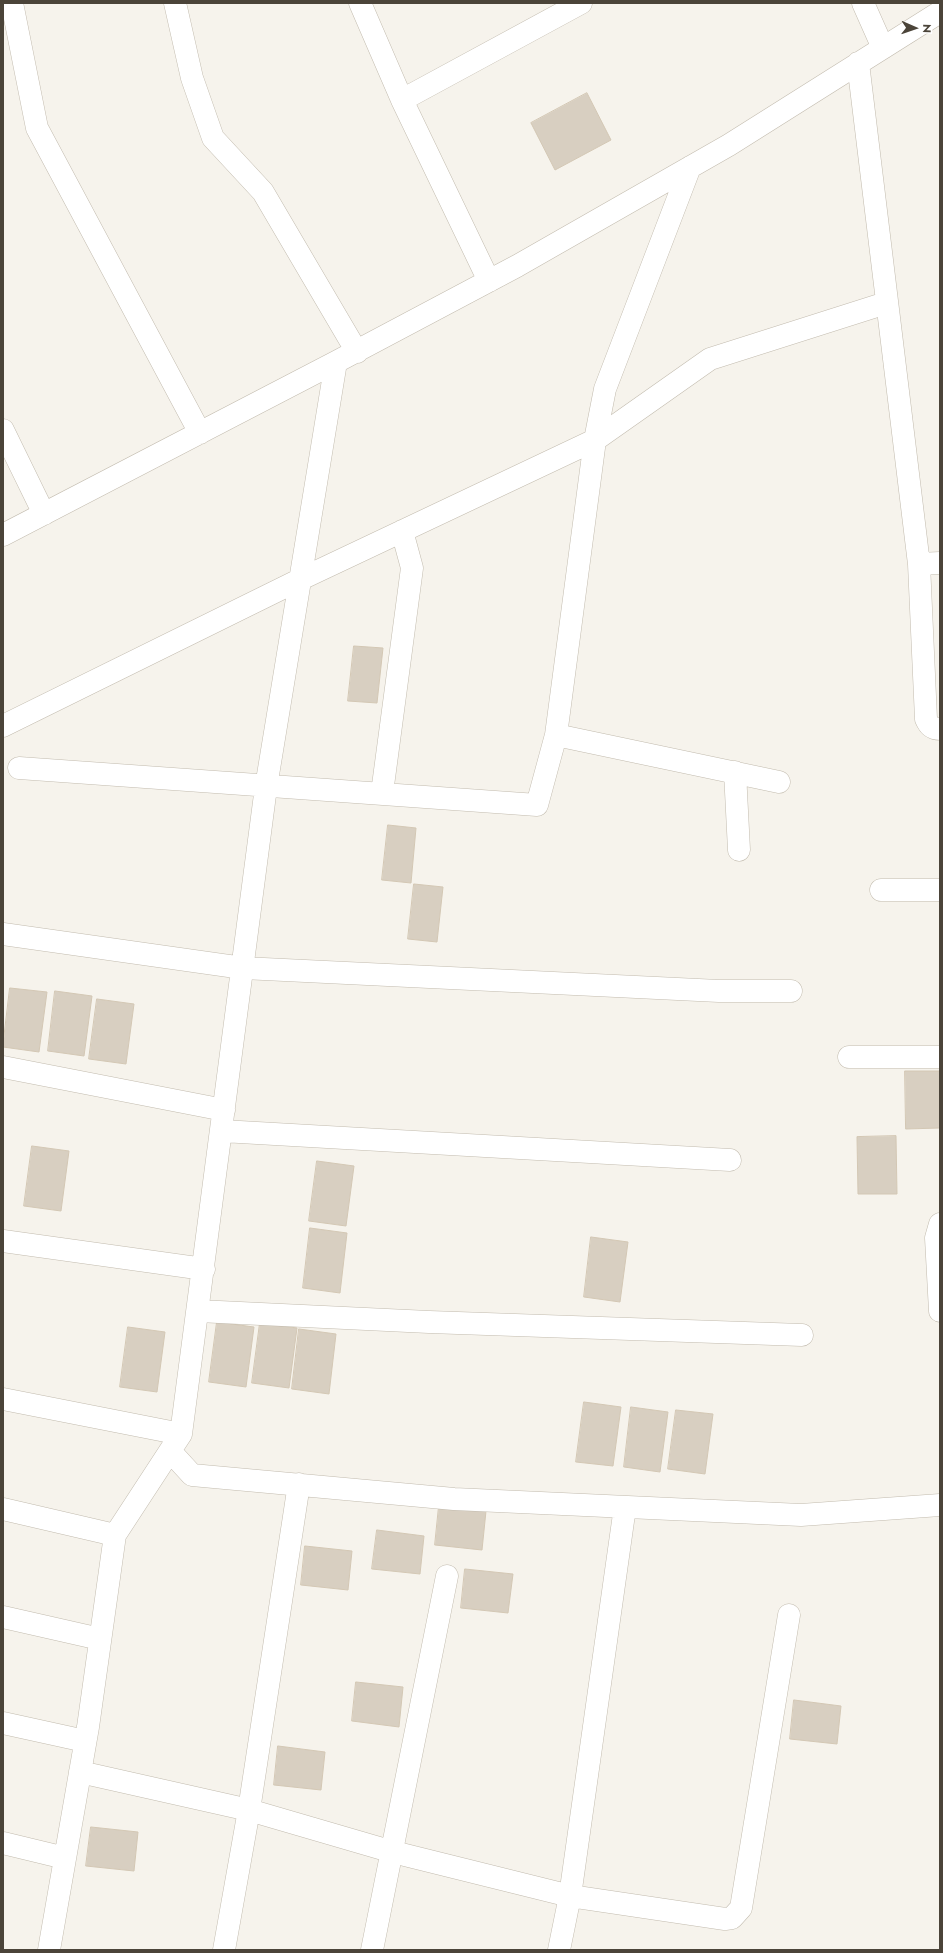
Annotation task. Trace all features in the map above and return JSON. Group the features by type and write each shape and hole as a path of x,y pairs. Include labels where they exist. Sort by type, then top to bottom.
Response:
{"street":[{"path":"12,3 37,128 200,433"},
{"path":"175,3 192,78 213,138 263,192 357,352"},
{"path":"360,3 402,100 489,281"},
{"path":"402,100 581,3"},
{"path":"863,3 883,48"},
{"path":"3,535 357,352 489,281 729,145 940,12"},
{"path":"858,63 918,564 926,719 929,726 934,729 940,729"},
{"path":"19,768 266,787 382,793 537,805 556,735 595,440 605,389 690,167"},
{"path":"3,726 301,579 595,440 710,359 886,303"},
{"path":"50,1950 85,1741 115,1536 176,1442 204,1269 266,787 336,362"},
{"path":"3,430 44,514"},
{"path":"382,793 412,568 402,531"},
{"path":"918,564 940,564"},
{"path":"556,735 779,782"},
{"path":"735,772 739,850"},
{"path":"881,890 940,890"},
{"path":"3,934 243,968 719,991 791,992"},
{"path":"849,1058 940,1057"},
{"path":"3,1067 224,1110"},
{"path":"222,1131 730,1160"},
{"path":"940,1224 936,1238 940,1311"},
{"path":"3,1241 204,1269"},
{"path":"198,1311 430,1322 802,1336"},
{"path":"3,1399 176,1442"},
{"path":"176,1442 192,1475 454,1499 801,1515 940,1505"},
{"path":"224,1950 249,1810 299,1484"},
{"path":"559,1950 570,1896 625,1507"},
{"path":"3,1509 115,1536"},
{"path":"372,1950 393,1852 447,1576"},
{"path":"80,1772 249,1810 393,1852 570,1896 725,1919 732,1918 741,1908 789,1615"},
{"path":"3,1617 100,1639"},
{"path":"3,1723 85,1741"},
{"path":"3,1843 65,1858"}],"building":[{"path":"587,93 611,140 555,170 531,123"},
{"path":"354,646 383,648 377,703 348,701"},
{"path":"388,825 416,828 411,883 382,880"},
{"path":"414,884 443,887 437,942 408,939"},
{"path":"10,988 47,992 39,1052 3,1047"},
{"path":"55,991 92,996 84,1056 48,1051"},
{"path":"97,999 134,1004 126,1064 89,1059"},
{"path":"905,1071 940,1071 940,1128 906,1129"},
{"path":"896,1136 897,1194 858,1194 857,1137"},
{"path":"32,1146 69,1151 61,1211 24,1206"},
{"path":"317,1161 354,1166 346,1226 309,1221"},
{"path":"310,1228 347,1233 340,1293 303,1288"},
{"path":"591,1237 628,1242 620,1302 584,1297"},
{"path":"217,1322 254,1327 246,1387 209,1382"},
{"path":"260,1323 297,1328 289,1388 252,1383"},
{"path":"128,1327 165,1332 157,1392 120,1387"},
{"path":"299,1329 336,1334 329,1394 292,1389"},
{"path":"584,1402 621,1407 613,1466 576,1462"},
{"path":"631,1407 668,1412 660,1472 624,1467"},
{"path":"676,1410 713,1414 705,1474 668,1469"},
{"path":"439,1506 486,1511 482,1550 435,1545"},
{"path":"377,1530 424,1536 420,1574 372,1569"},
{"path":"305,1546 352,1551 348,1590 301,1585"},
{"path":"465,1569 513,1574 508,1613 461,1608"},
{"path":"356,1682 403,1687 399,1727 352,1721"},
{"path":"794,1700 841,1706 837,1744 790,1739"},
{"path":"278,1746 325,1752 321,1790 274,1785"},
{"path":"91,1827 138,1832 134,1871 86,1866"}]}
